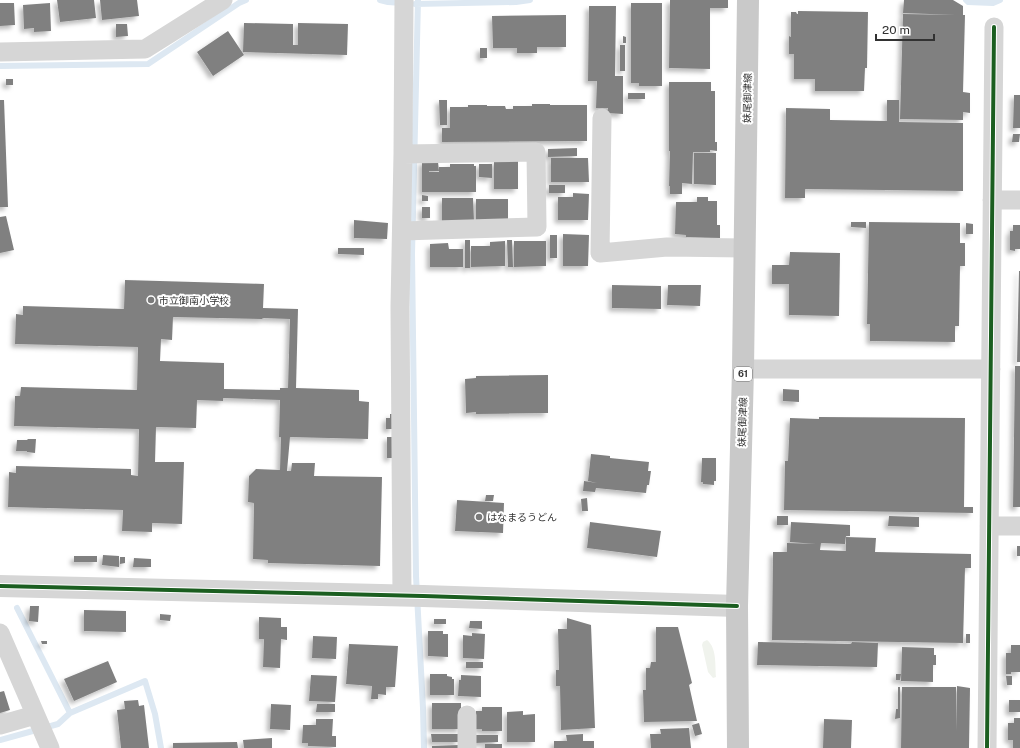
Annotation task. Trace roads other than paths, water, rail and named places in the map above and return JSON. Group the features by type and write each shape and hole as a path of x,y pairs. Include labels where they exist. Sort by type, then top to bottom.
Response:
{"main road":[{"name":"妹尾御津線","path":"738,748 737,606 743,369 748,0"}],"street":[{"path":"0,52 145,49 223,0"},
{"path":"404,5 411,154 410,230 400,307 412,596"},
{"path":"987,748 994,27"},
{"path":"602,118 600,253 667,247 745,248"},
{"path":"410,230 537,227 536,152 411,154"},
{"path":"992,200 1020,200"},
{"path":"743,369 991,369"},
{"path":"989,526 1020,526"},
{"path":"0,586 737,606"},
{"path":"0,635 42,731"},
{"path":"467,715 467,748"},
{"path":"0,725 42,731"}],"waterway":[{"path":"0,66 148,64 239,3 246,0"},
{"path":"380,0 402,3"},
{"path":"418,0 412,254 416,576 424,748"},
{"path":"415,4 516,2 530,0"},
{"path":"966,0 968,2 993,3 1000,0"},
{"path":"17,608 70,713"},
{"path":"0,740 58,724 70,713 145,681 155,714 161,748"}],"place":[{"name":"市立御南小学校","path":"151,300"},
{"name":"はなまるうどん","path":"479,517"}]}
